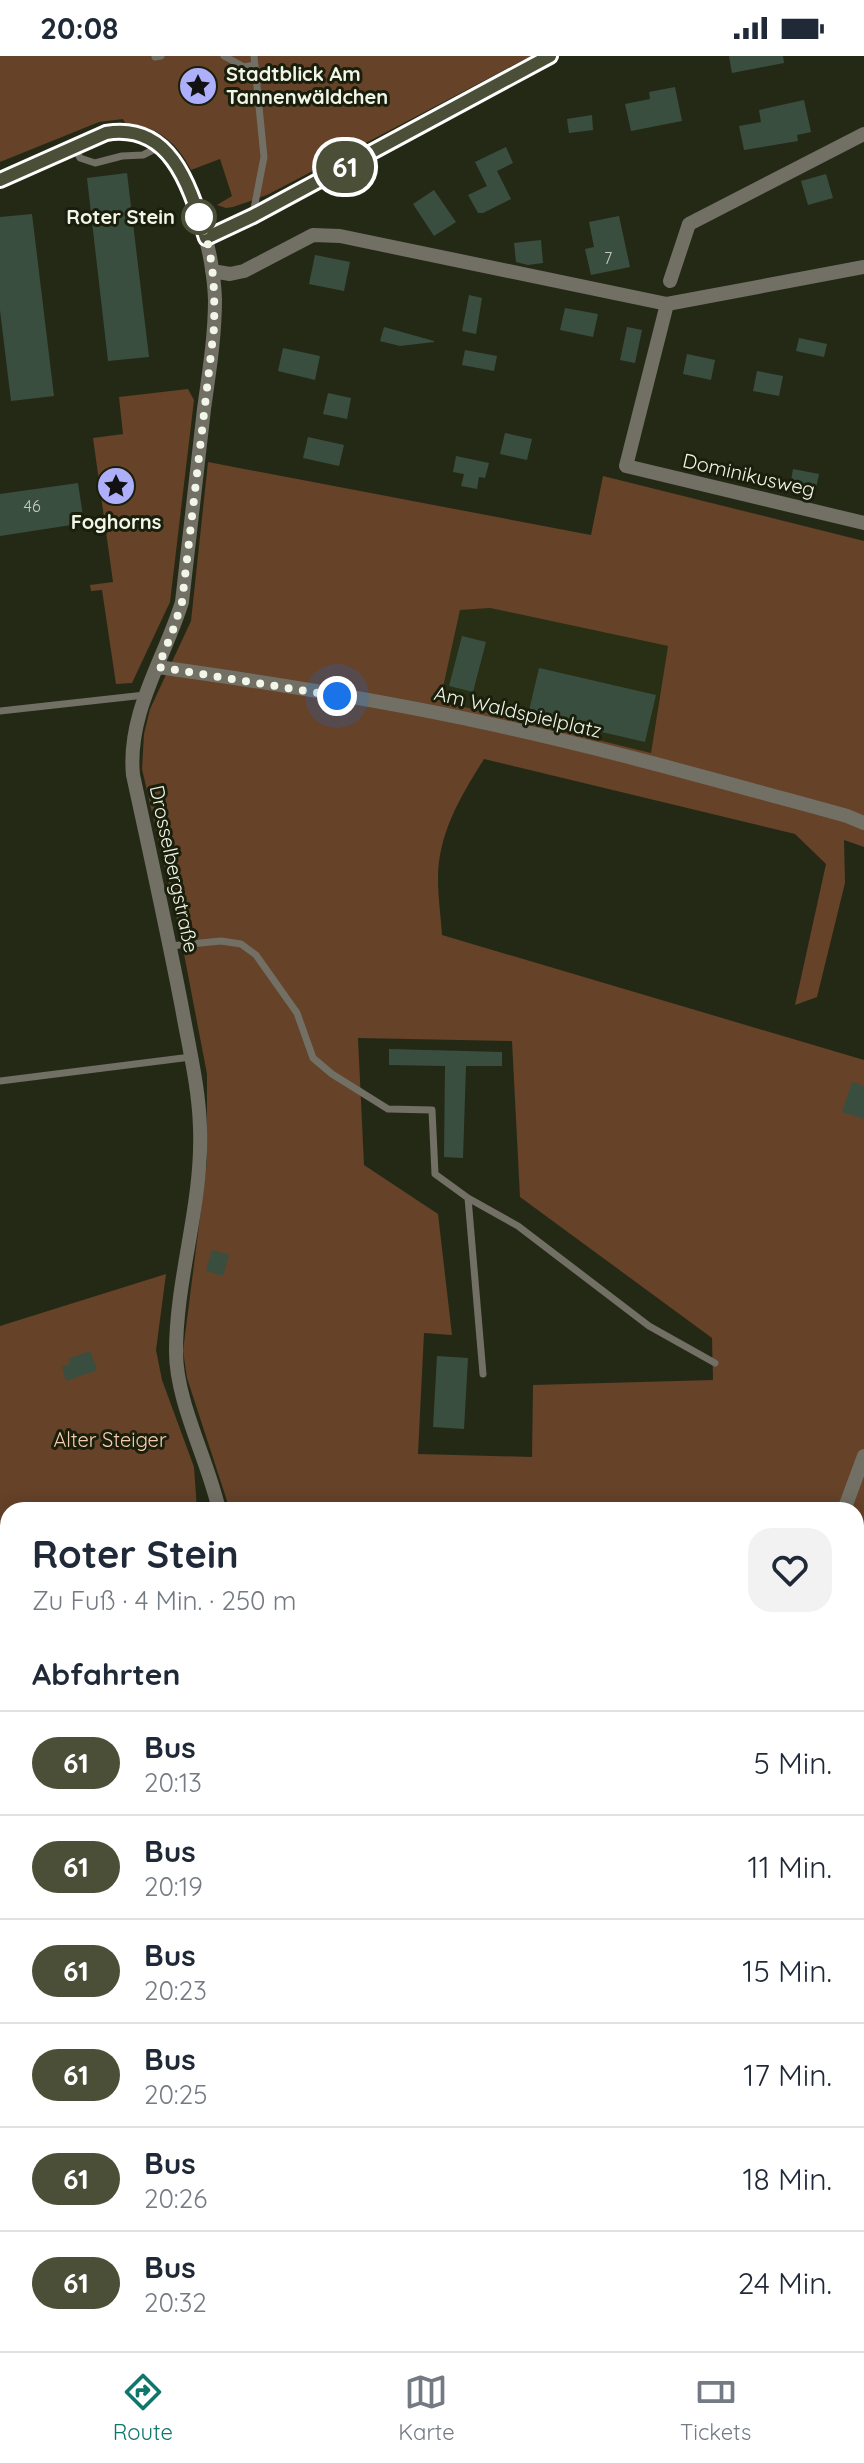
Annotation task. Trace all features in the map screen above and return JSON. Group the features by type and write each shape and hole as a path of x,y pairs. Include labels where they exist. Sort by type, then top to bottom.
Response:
{"street":[{"path":"206,238 253,216 550,56"},
{"path":"0,180 97,136 119,131 142,134 161,145"},
{"path":"670,281 689,224 864,134"},
{"name":"Drosselbergstraße","path":"161,145 182,174 206,238 212,271 214,328 182,602 134,731 132,764 191,1057 200,1129 199,1181 182,1283 176,1354 178,1378 212,1477 217,1502"},
{"path":"212,271 230,274 244,271 313,235 324,234 667,304 864,267"},
{"name":"Dominikusweg","path":"667,304 626,466 864,523"},
{"name":"Am Waldspielplatz","path":"158,667 250,680 482,722 683,772 864,823"},
{"path":"847,1502 864,1456"}],"lane":[{"path":"224,56 244,67 255,61 264,157 253,216"},
{"path":"74,146 80,158 95,163 122,156 143,155 161,145"},
{"path":"0,711 146,695"},
{"path":"170,946 221,941 241,944 256,955 297,1013 313,1058 332,1074 388,1109 432,1110 435,1174 468,1198 518,1226 649,1326 715,1363"},
{"path":"0,1081 191,1057"},
{"path":"468,1198 483,1374"}],"shaded area":[{"path":"490,608 668,646 651,753 439,701 460,610"}],"green space":[{"path":"0,56 531,56 267,195 226,208 217,205 232,196 220,159 191,170 165,137 147,128 125,123 123,119 99,122 0,162"},
{"path":"188,389 194,400 170,602 132,683 116,684 102,590 91,591 90,585 113,582 93,438 123,434 119,397"},
{"path":"208,462 591,535 603,476 864,541 864,847 844,840 845,883 817,997 795,1005 826,864 795,834 484,759 459,801 446,831 438,879 442,935 864,1060 864,1502 227,1502 187,1378 183,1351 207,1162 207,1074 180,933 142,769 144,734 150,709 191,621","holes":["490,608 668,646 651,753 440,701 460,610","358,1038 512,1041 520,1197 712,1338 713,1380 533,1385 532,1457 418,1454 424,1333 452,1335 438,1214 364,1165"]},
{"name":"Alter Steiger","path":"166,1274 156,1350 162,1380 194,1467 196,1502 0,1502 0,1326"}],"building":[{"path":"729,56 783,56 784,63 732,73"},
{"path":"675,87 682,121 631,131 625,104 650,99 649,92"},
{"path":"804,100 811,132 797,135 798,141 744,150 739,126 761,122 759,110"},
{"path":"592,115 593,130 569,133 567,119"},
{"path":"506,147 513,163 497,171 511,199 478,213 468,195 487,186 475,162"},
{"path":"127,173 149,357 108,361 87,178"},
{"path":"826,174 833,198 808,205 801,181"},
{"path":"434,190 456,222 434,236 413,204"},
{"path":"32,214 54,396 11,401 0,310 0,217"},
{"path":"619,216 630,267 591,275 585,249 594,247 589,222"},
{"path":"541,240 543,263 528,265 516,262 514,243"},
{"path":"315,255 350,262 344,291 309,284"},
{"path":"469,295 482,298 476,334 462,331"},
{"path":"565,308 598,314 593,337 560,330"},
{"path":"384,327 434,342 400,346 380,341"},
{"path":"627,327 642,330 635,363 620,360"},
{"path":"799,338 827,344 824,357 796,351"},
{"path":"283,348 320,356 315,380 278,371"},
{"path":"465,350 497,356 494,371 462,365"},
{"path":"687,354 715,360 711,380 683,374"},
{"path":"757,371 783,376 779,396 753,391"},
{"path":"328,393 351,398 347,419 323,414"},
{"path":"505,433 532,439 527,460 500,454"},
{"path":"308,437 344,445 339,466 303,458"},
{"path":"456,456 489,463 485,478 479,477 477,489 461,486 464,474 453,472"},
{"path":"793,469 819,474 814,497 789,492"},
{"path":"78,483 84,523 0,536 0,494"},
{"path":"462,636 486,642 473,692 449,686"},
{"path":"539,668 656,695 645,742 528,715"},
{"path":"389,1049 502,1052 502,1066 466,1066 463,1158 444,1157 445,1066 389,1065"},
{"path":"852,1082 864,1086 864,1119 842,1112"},
{"path":"212,1250 229,1255 223,1276 206,1271"},
{"path":"90,1351 97,1370 66,1381 62,1367 70,1364 68,1359"},
{"path":"437,1356 468,1358 464,1429 433,1427"}],"bus line":[{"name":"61","path":"0,180 106,133 129,131 142,134 161,145 182,174 206,238 253,216 550,56"}],"place":[{"name":"Stadtblick Am Tannenwäldchen","path":"198,86"},
{"name":"Roter Stein","path":"199,217"},
{"name":"Foghorns","path":"116,486"}],"route":[{"path":"199,217 214,283 214,328 182,602 158,667 337,696"}]}
